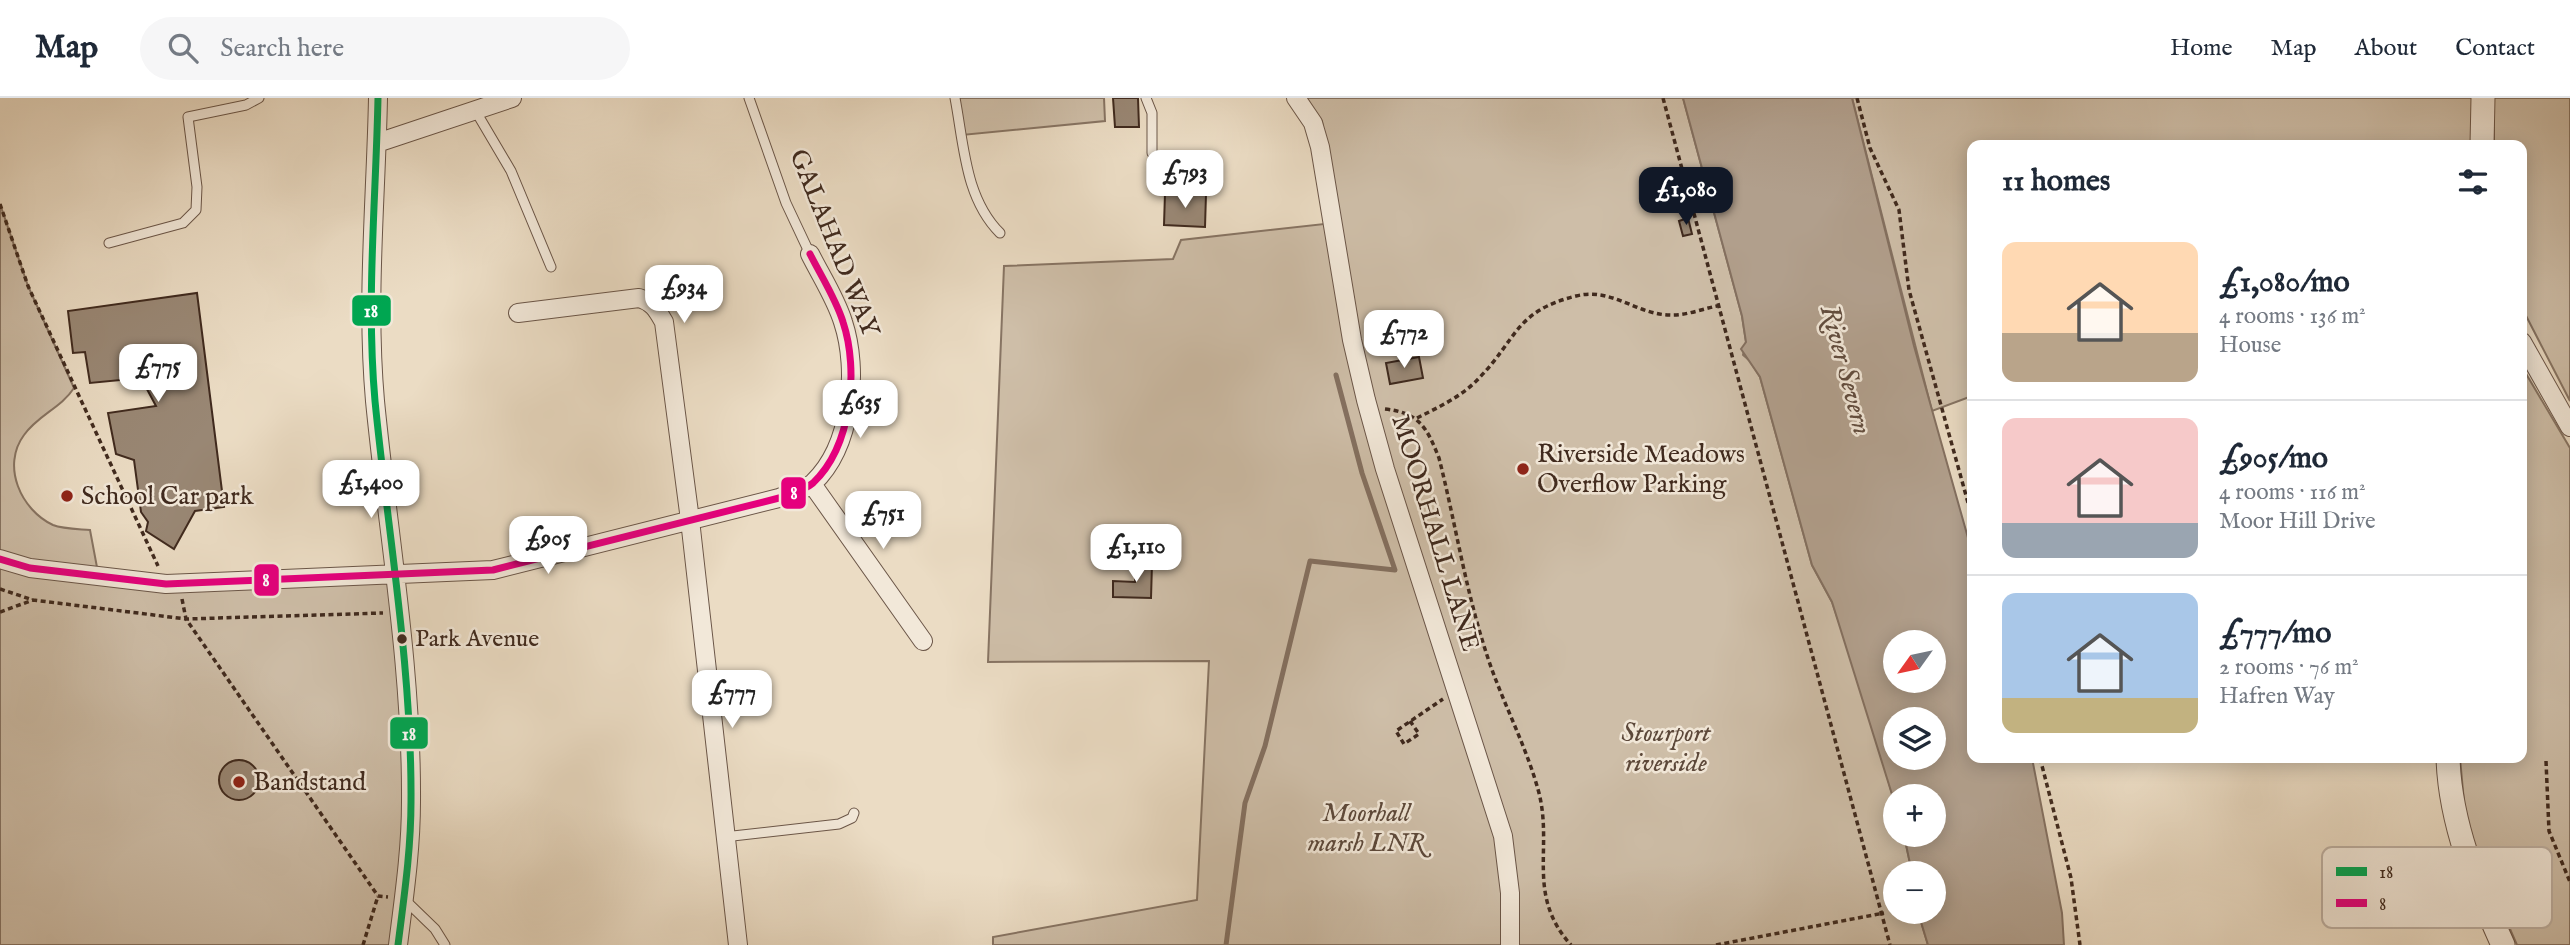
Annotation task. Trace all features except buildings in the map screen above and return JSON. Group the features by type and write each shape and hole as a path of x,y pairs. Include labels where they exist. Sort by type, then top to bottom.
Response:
{"street":[{"path":"378,98 372,284 375,399 397,574 411,800 398,945"},
{"path":"377,143 512,98"},
{"name":"MOORHALL LANE","path":"1296,98 1313,123 1320,147 1352,340 1369,412 1503,836 1510,893 1510,945"},
{"path":"2482,140 2483,98"},
{"name":"GALAHAD WAY","path":"810,254 843,320 852,356 846,425 813,484"},
{"path":"518,313 639,298 648,300 657,309 664,323 690,520 738,945"},
{"path":"2527,351 2570,427"},
{"path":"0,559 42,569 173,583 493,570 779,498 813,484 923,641"},
{"path":"2448,763 2453,810 2464,847"},
{"path":"2496,928 2503,945"}],"lane":[{"path":"109,243 183,223 196,210 197,187 188,117 246,106 259,98"},
{"name":"GALAHAD WAY","path":"749,98 786,203 810,254"},
{"path":"956,98 971,187 986,219 1000,233"},
{"path":"1146,98 1152,113 1152,153"},
{"path":"475,110 511,171 551,267"},
{"path":"724,837 839,824 852,818 854,813"},
{"path":"404,899 435,929 445,945"}],"path":[{"path":"1663,98 1717,306 1883,908"},
{"path":"1857,98 1870,148 1899,210 1912,303 1967,499"},
{"path":"0,204 28,286 173,583 186,619 378,896 363,945"},
{"path":"1417,418 1463,393 1480,377 1519,325 1545,306 1578,295 1605,294 1669,315 1717,306"},
{"path":"1369,412 1380,408 1397,410 1417,418 1430,435 1439,458 1484,647 1539,795 1543,835 1541,880 1551,916 1570,945"},
{"path":"0,589 33,600 186,619 400,613"},
{"path":"0,612 33,600"},
{"path":"1410,721 1419,734 1404,744 1396,731 1410,721 1457,691"},
{"path":"2546,761 2549,831 2570,882"},
{"path":"2041,763 2071,878 2080,945"},
{"path":"1717,945 1883,912"},
{"path":"1886,924 1890,945"}],"green space":[{"path":"956,98 1104,98 1105,121 962,135"},
{"path":"1301,98 1683,98 1742,316 1746,342 1743,355 1760,377 1812,565 1832,602 1861,687 1889,784 1883,784 1883,847 1907,847 1909,861 1883,861 1883,924 1922,924 1928,945 1509,945 1502,898 1501,945 993,945 993,937 1197,900 1209,661 988,662 1004,266 1173,259 1181,240 1333,223 1341,270 1322,121"},
{"path":"1852,98 2473,98 2472,140 1967,140 1967,398 1932,411"},
{"path":"2494,98 2570,98 2570,401 2527,318 2527,140 2494,140"},
{"path":"0,204 28,286 74,388 63,401 30,428 17,447 14,460 18,486 32,509 53,525 90,530 99,578 397,574 407,708 398,945 0,945"},
{"path":"2527,375 2570,448 2570,945 2517,945 2510,928 2552,928 2552,847 2475,847 2465,813 2460,763 2527,763"}],"water":[{"name":"River Severn","path":"1683,98 1852,98 1914,346 1967,534 1967,763 2033,763 2062,913 2064,945 1928,945 1922,924 1946,924 1946,861 1909,861 1907,847 1946,847 1946,784 1889,784 1884,770 1946,770 1946,707 1883,707 1883,766 1832,602 1812,565 1760,377 1741,349 1746,342 1742,316"}],"waterway":[{"path":"1226,945 1245,803 1265,746 1310,561 1395,570 1362,473 1336,375"}],"transit line":[{"name":"18","path":"378,98 371,287 372,363 408,701 410,751 410,838 398,945"},
{"name":"8","path":"0,559 30,568 166,584 493,570 797,492 813,483 836,449 849,407 851,384 851,362 843,322 810,254"}],"place":[{"name":"Riverside Meadows Overflow Parking","path":"1523,469"},
{"name":"School Car park","path":"67,496"},
{"name":"Park Avenue","path":"402,639"},
{"name":"Bandstand","path":"239,782"}],"park label":[{"name":"Stourport riverside","path":"1666,748"},
{"name":"Moorhall marsh LNR","path":"1366,828"}]}
